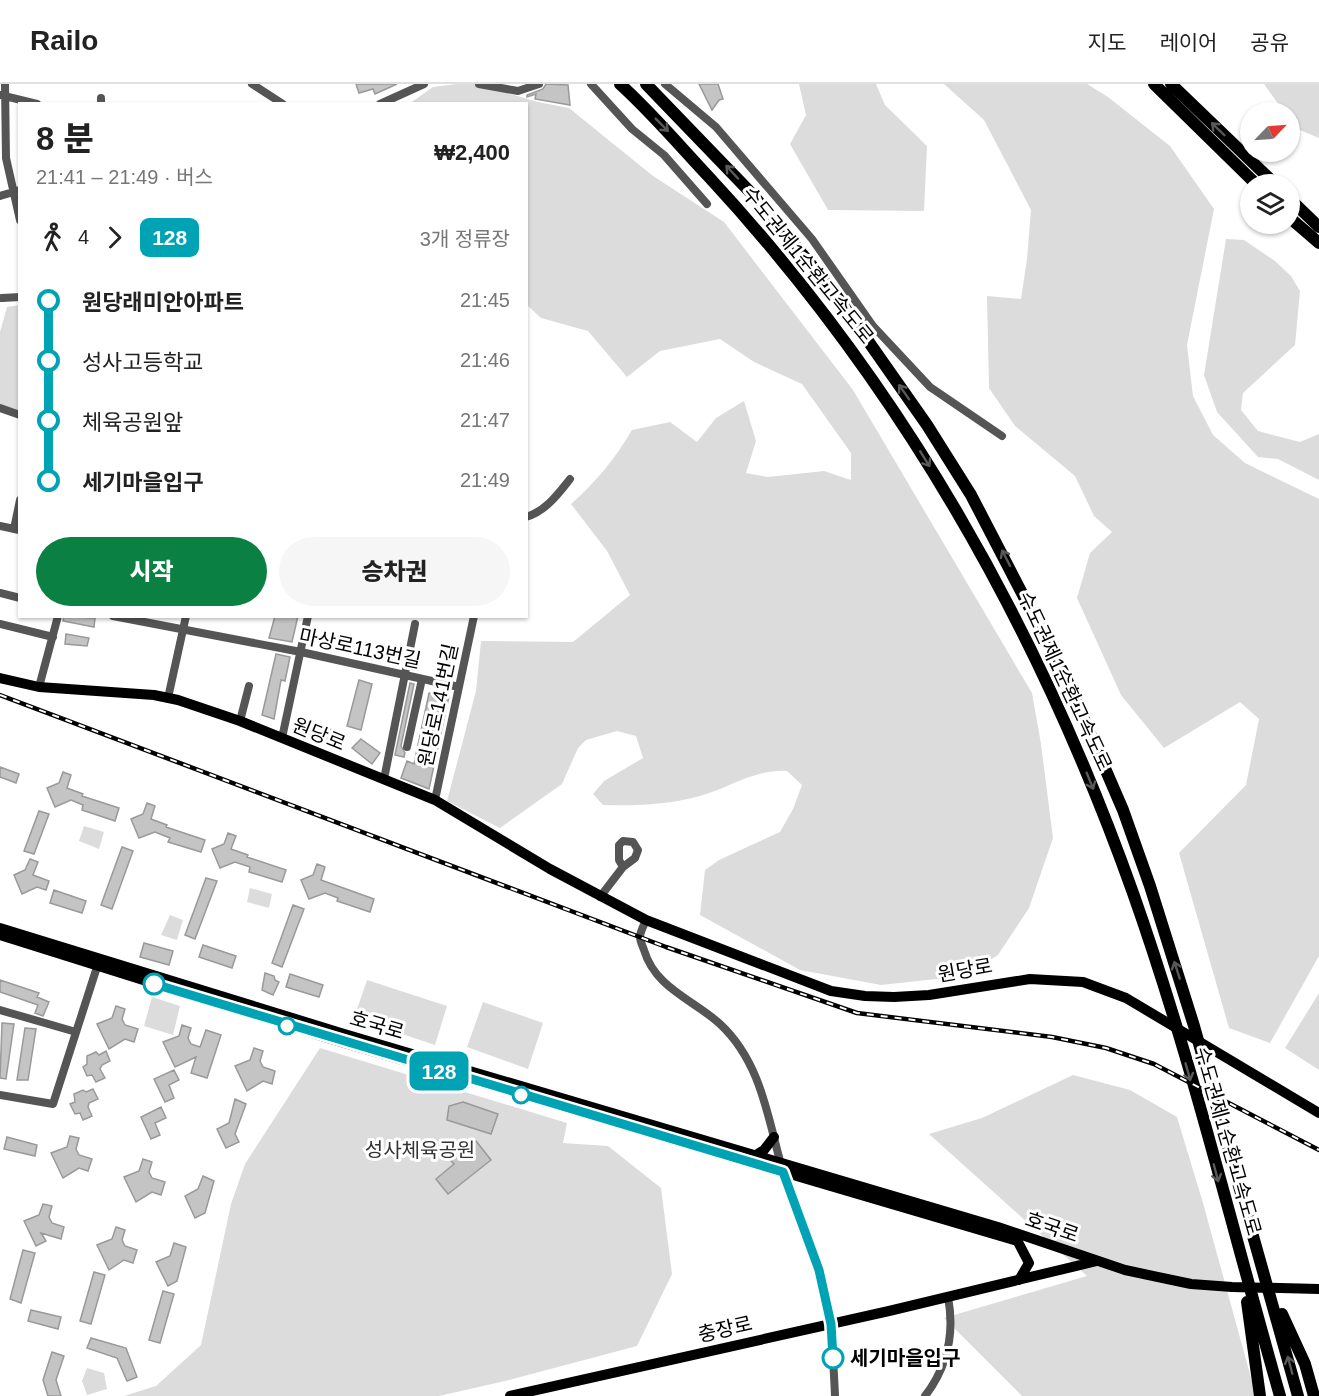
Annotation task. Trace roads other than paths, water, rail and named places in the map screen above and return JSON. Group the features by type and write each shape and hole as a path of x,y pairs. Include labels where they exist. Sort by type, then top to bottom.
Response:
{"highway":[{"name":"수도권제1순환고속도로","path":"620,84 670,133 752,223 842,334 890,401 976,540 1032,649 1090,780 1134,895 1204,1126 1242,1265 1257,1337 1280,1396"},
{"name":"수도권제1순환고속도로","path":"646,84 753,195 833,291 927,425 971,495 1066,678 1123,810 1150,886 1194,1026 1265,1278 1285,1332 1298,1396"},
{"path":"1154,84 1246,174"},
{"path":"1171,84 1265,174"},
{"path":"1300,208 1318,225"},
{"path":"1300,227 1319,243"},
{"path":"1285,1332 1319,1391"},
{"path":"1257,1337 1260,1396"},
{"path":"1305,1364 1314,1396"}],"main road":[{"name":"원당로","path":"0,678 39,687 118,691 168,698 240,721 435,800 600,897 646,920 742,959 831,991 894,997 929,995 1030,979 1083,982 1126,998 1319,1113"},
{"name":"호국로","path":"0,928 341,1033 756,1155 782,1168 1018,1242 1092,1262 1191,1284 1319,1289"},
{"name":"호국로","path":"0,936 331,1039 782,1168 998,1227 1092,1262 1122,1276 1189,1291 1319,1295"},
{"path":"756,1155 764,1150 774,1137"},
{"path":"1018,1242 1026,1253 1029,1263 1019,1280"},
{"name":"충장로","path":"510,1396 831,1324 1092,1262"}],"street":[{"path":"0,196 16,191 6,158 2,95 5,84"},
{"path":"252,84 280,102"},
{"path":"384,102 424,84"},
{"path":"479,84 518,92 539,84"},
{"path":"591,84 632,129 664,155 707,204"},
{"path":"665,84 716,127 812,239 873,326 930,387 1002,436"},
{"path":"2,95 30,102"},
{"path":"1,300 18,297"},
{"path":"0,408 18,414"},
{"path":"528,516 535,514 555,498 570,479"},
{"path":"0,526 17,530"},
{"path":"0,593 18,598"},
{"path":"39,687 57,618"},
{"name":"마상로113번길","path":"123,618 301,652 459,687"},
{"path":"168,698 186,618"},
{"path":"282,738 308,618"},
{"name":"원당로141번길","path":"435,800 474,618"},
{"path":"0,624 52,637"},
{"path":"384,779 415,624"},
{"path":"408,747 422,679"},
{"path":"240,721 249,686"},
{"path":"600,897 623,867"},
{"path":"646,920 640,937 646,958 658,976 670,988 719,1023 737,1041 752,1067 767,1109 782,1168 814,1254 831,1324 835,1396"},
{"path":"0,1095 53,1104 97,967"},
{"path":"0,1010 76,1032"},
{"path":"925,1396 948,1352 952,1320 948,1297"}],"railway":[{"path":"0,695 666,947 857,1013 1052,1037 1106,1048 1154,1064 1319,1150"}],"place":[{"name":"세기마을입구","path":"833,1358"}],"park label":[{"name":"성사체육공원","path":"420,1150"}]}
